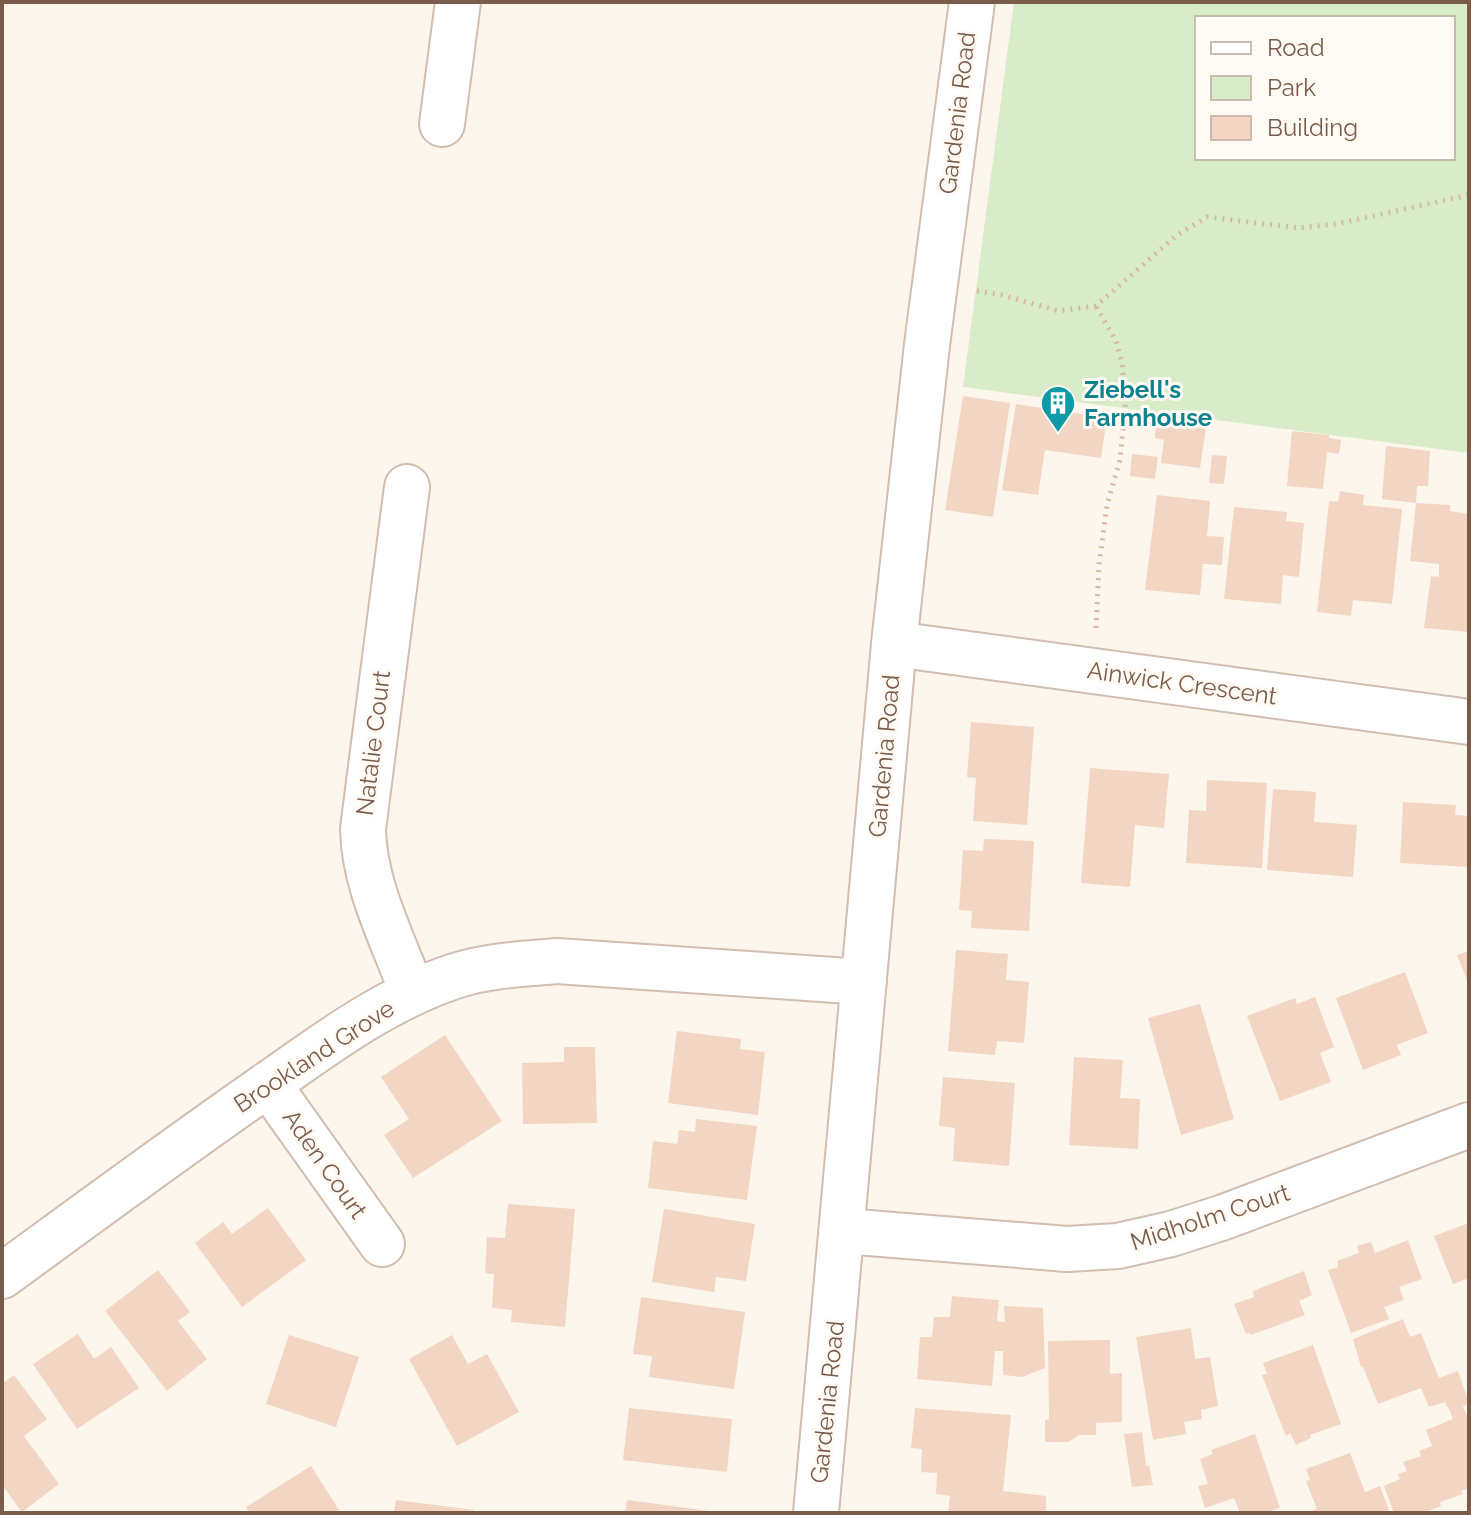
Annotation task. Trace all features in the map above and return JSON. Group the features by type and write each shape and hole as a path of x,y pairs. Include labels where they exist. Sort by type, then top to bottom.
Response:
{"street":[{"path":"442,124 458,2"},
{"name":"Gardenia Road","path":"816,1513 844,1231 894,644 935,285 972,2"},
{"name":"Natalie Court","path":"407,487 363,829 363,857 412,992"},
{"name":"Ainwick Crescent","path":"894,644 1469,722"},
{"name":"Brookland Grove","path":"2,1276 268,1084 361,1021 412,992 458,975 557,961 864,982"},
{"name":"Aden Court","path":"268,1084 382,1244"},
{"name":"Midholm Court","path":"844,1231 1067,1249 1118,1246 1171,1234 1224,1217 1469,1125"}],"path":[{"path":"935,285 1002,295 1059,311 1096,306 1177,235 1207,217 1298,228 1336,224 1469,195"},
{"path":"1096,306 1116,341 1126,399 1120,460 1107,505 1099,565 1096,632"}],"green space":[{"path":"1014,2 1469,2 1469,453 963,387"}],"building":[{"path":"963,396 1010,403 993,517 945,510"},
{"name":"Ziebell's Farmhouse","path":"1016,404 1107,418 1101,458 1045,450 1038,495 1002,490"},
{"path":"1156,423 1206,428 1200,468 1161,463 1164,440 1155,438"},
{"path":"1292,431 1329,435 1329,438 1341,440 1339,454 1327,452 1323,489 1287,486"},
{"path":"1386,446 1430,451 1428,486 1417,486 1416,503 1382,499"},
{"path":"1132,454 1158,457 1155,479 1130,476"},
{"path":"1212,455 1227,456 1224,484 1209,483"},
{"path":"1340,491 1364,495 1363,505 1402,509 1392,604 1353,600 1351,616 1317,612 1329,501 1338,502"},
{"path":"1157,495 1210,501 1207,536 1224,537 1222,565 1203,564 1200,595 1145,590"},
{"path":"1416,503 1450,505 1450,511 1469,514 1469,632 1424,628 1431,576 1439,577 1439,564 1410,561"},
{"path":"1234,507 1287,512 1286,521 1304,523 1299,577 1283,575 1281,604 1224,599"},
{"path":"971,722 1034,727 1027,825 973,821 976,778 967,777"},
{"path":"1090,768 1169,774 1164,828 1135,825 1130,887 1081,883"},
{"path":"1207,780 1267,783 1262,868 1186,863 1189,810 1206,811"},
{"path":"1273,789 1316,792 1314,822 1357,825 1353,877 1267,870"},
{"path":"1403,802 1456,805 1455,815 1469,816 1469,867 1400,863"},
{"path":"984,839 1034,841 1029,931 971,928 972,911 959,910 963,850 983,851"},
{"path":"956,950 1008,954 1006,980 1029,982 1024,1043 997,1041 995,1055 948,1051"},
{"path":"1469,951 1469,985 1457,955"},
{"path":"1405,972 1428,1033 1397,1045 1401,1055 1363,1070 1336,998"},
{"path":"1315,997 1334,1047 1320,1053 1331,1082 1280,1101 1247,1016 1295,998 1297,1004"},
{"path":"1200,1004 1234,1119 1181,1135 1148,1018"},
{"path":"677,1031 741,1039 740,1049 765,1052 758,1115 668,1103"},
{"path":"445,1035 502,1121 413,1178 384,1135 409,1119 381,1077"},
{"path":"564,1047 595,1047 597,1123 523,1124 522,1063 564,1062"},
{"path":"1074,1057 1123,1060 1120,1098 1140,1099 1138,1149 1069,1145"},
{"path":"943,1077 1015,1083 1009,1166 953,1161 955,1128 939,1126"},
{"path":"696,1119 757,1126 747,1200 648,1188 653,1141 677,1144 679,1130 695,1132"},
{"path":"508,1204 575,1209 565,1327 511,1322 512,1310 492,1308 494,1274 485,1273 487,1237 505,1238"},
{"path":"268,1208 306,1260 242,1307 195,1243 223,1222 232,1234"},
{"path":"664,1209 755,1224 746,1281 716,1277 714,1292 652,1282"},
{"path":"1469,1223 1469,1278 1453,1284 1434,1236"},
{"path":"1408,1240 1422,1279 1399,1287 1404,1300 1384,1307 1389,1319 1351,1333 1328,1270 1338,1267 1337,1261 1359,1253 1357,1246 1371,1242 1375,1253"},
{"path":"158,1270 190,1312 178,1321 207,1359 167,1391 105,1311"},
{"path":"1304,1271 1312,1295 1299,1301 1305,1315 1251,1335 1246,1334 1234,1304 1254,1297 1253,1291"},
{"path":"952,1296 999,1300 997,1321 1005,1322 1004,1306 1043,1308 1045,1368 1022,1377 1003,1375 1003,1351 995,1351 992,1386 917,1379 920,1337 932,1337 934,1317 950,1317"},
{"path":"641,1297 745,1312 734,1389 649,1377 652,1356 633,1354"},
{"path":"1403,1319 1410,1337 1421,1333 1439,1378 1458,1371 1469,1403 1463,1406 1469,1421 1469,1488 1461,1491 1463,1494 1440,1502 1441,1506 1423,1513 1394,1513 1384,1486 1400,1479 1398,1474 1407,1471 1403,1462 1421,1456 1419,1451 1432,1446 1426,1430 1453,1419 1450,1411 1445,1402 1429,1407 1421,1388 1378,1404 1361,1367 1353,1339"},
{"path":"1191,1328 1195,1359 1210,1357 1218,1406 1201,1410 1202,1419 1184,1422 1186,1434 1153,1440 1136,1337"},
{"path":"78,1334 94,1359 111,1347 139,1388 77,1429 33,1364"},
{"path":"289,1335 359,1357 336,1427 266,1404"},
{"path":"452,1335 468,1364 487,1354 519,1412 457,1446 409,1359"},
{"path":"1110,1340 1110,1374 1122,1373 1122,1422 1096,1423 1096,1435 1079,1435 1068,1442 1045,1442 1045,1420 1049,1419 1048,1341"},
{"path":"1313,1345 1341,1424 1310,1435 1311,1438 1296,1445 1290,1433 1286,1436 1262,1375 1267,1374 1263,1363"},
{"path":"14,1375 47,1419 24,1436 59,1484 22,1512 2,1485 2,1384"},
{"path":"629,1408 732,1419 727,1472 623,1460"},
{"path":"915,1408 1011,1415 1003,1491 1046,1496 1046,1513 948,1513 950,1496 936,1494 937,1473 921,1472 922,1449 911,1448"},
{"path":"1142,1432 1146,1466 1149,1465 1153,1485 1132,1487 1124,1434"},
{"path":"1255,1434 1280,1508 1264,1513 1240,1513 1234,1498 1205,1508 1198,1486 1208,1484 1200,1459 1213,1454 1211,1450"},
{"path":"1350,1453 1365,1492 1380,1486 1390,1513 1314,1513 1313,1510 1317,1509 1306,1481 1310,1480 1306,1469"},
{"path":"311,1466 341,1513 250,1513 246,1507"},
{"path":"396,1500 474,1510 473,1513 394,1513"},
{"path":"627,1500 710,1511 625,1513"}],"place":[{"name":"Ziebell's Farmhouse","path":"1058,434"}]}
